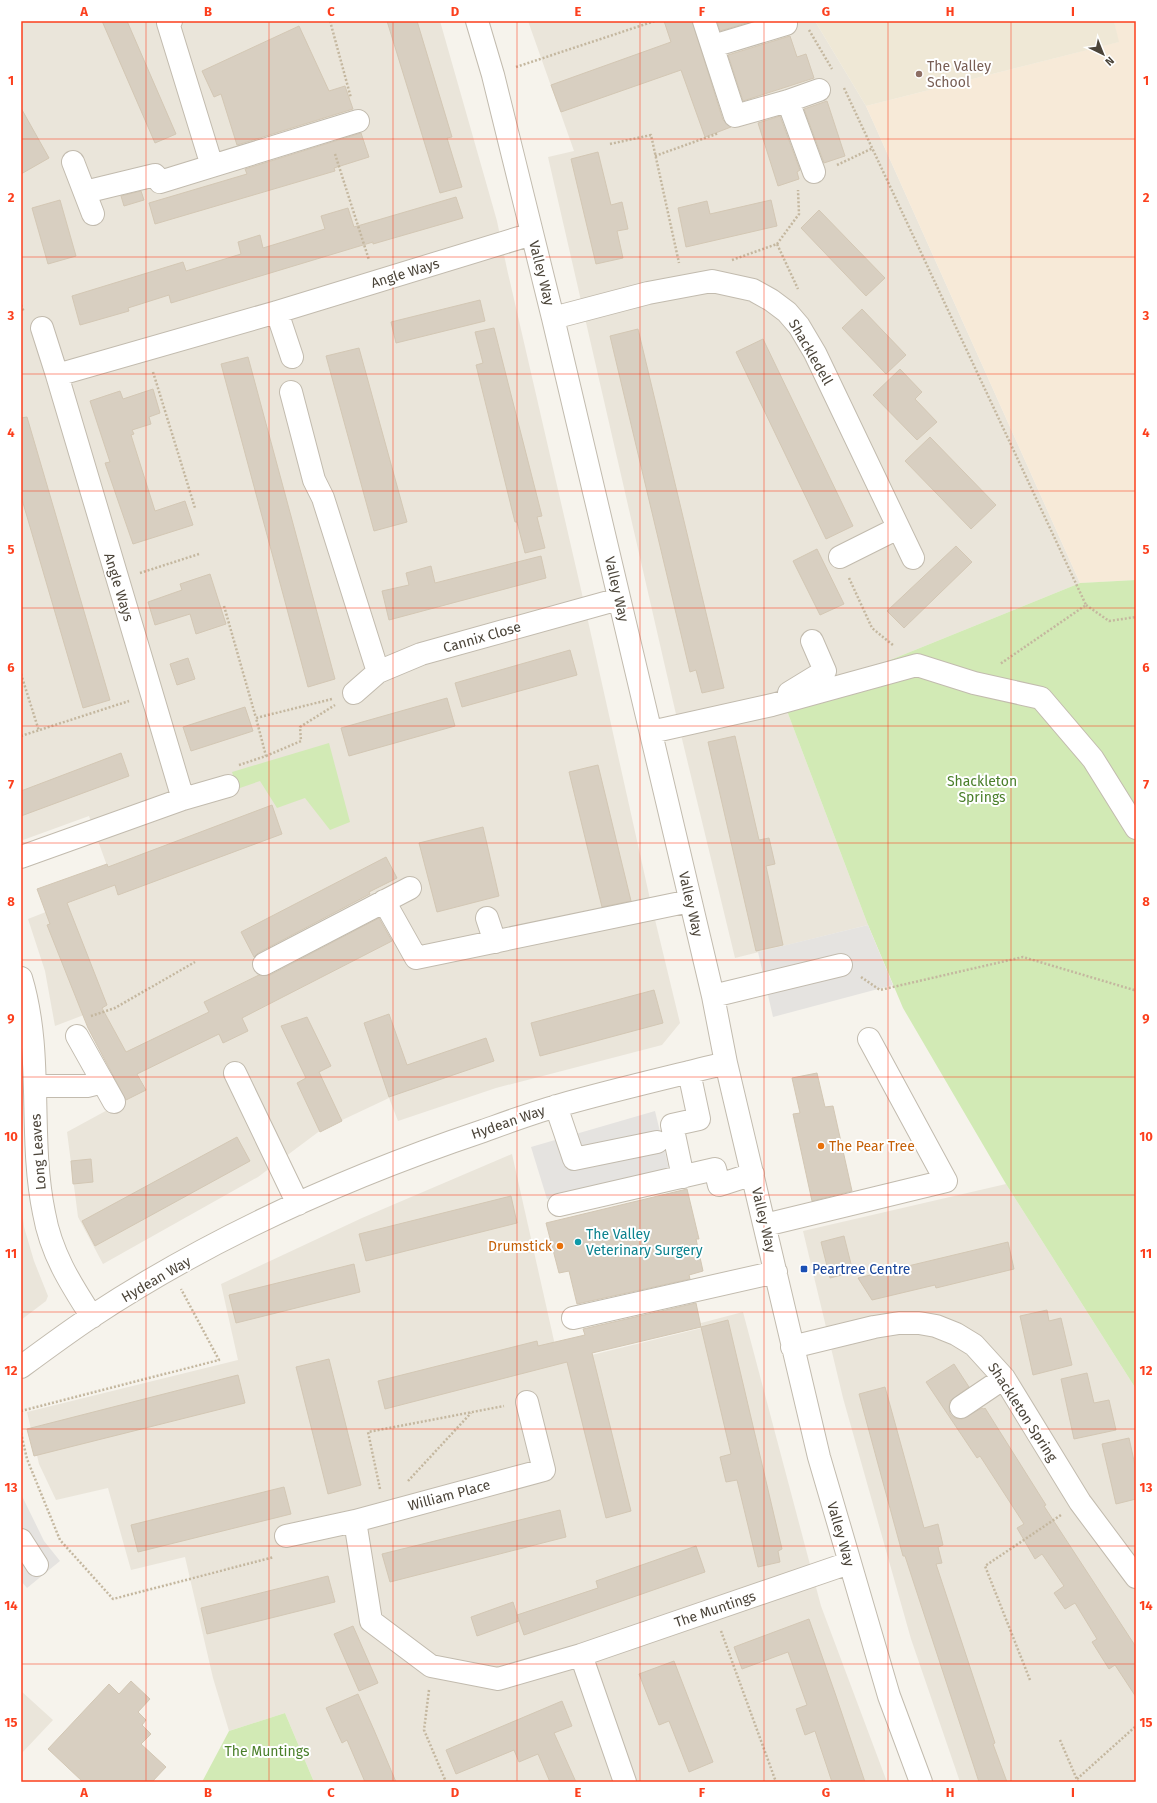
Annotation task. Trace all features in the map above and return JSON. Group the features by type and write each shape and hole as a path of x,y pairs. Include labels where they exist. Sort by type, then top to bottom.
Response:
{"street":[{"name":"Valley Way","path":"477,21 493,75 553,318 713,996 726,1063 819,1457 889,1696 921,1782"},
{"path":"704,21 735,116 820,90"},
{"path":"169,22 212,166"},
{"path":"713,46 786,24"},
{"path":"788,101 814,172"},
{"path":"85,192 155,175 160,182 358,121"},
{"path":"73,162 93,214"},
{"name":"Angle Ways","path":"57,375 277,312 532,234"},
{"name":"Shackledell","path":"553,318 684,285 712,281 753,290 771,300 787,312 799,326 815,353 913,558"},
{"path":"277,312 292,356"},
{"name":"Angle Ways","path":"42,328 183,800"},
{"path":"291,392 314,480 323,498 378,672"},
{"path":"840,557 898,528"},
{"name":"Cannix Close","path":"354,693 378,672 421,654 619,599"},
{"path":"772,705 825,671 812,640"},
{"path":"651,732 772,705 917,665 974,683 1041,698 1093,759 1136,828"},
{"path":"21,857 183,800 228,786"},
{"path":"264,964 410,888"},
{"path":"384,902 416,958 690,901"},
{"path":"487,918 495,942"},
{"path":"713,996 841,965"},
{"name":"Long Leaves","path":"21,978 30,1011 33,1030 35,1138 44,1213 61,1266 92,1317"},
{"path":"81,1027 103,1082 114,1102"},
{"path":"765,1225 946,1181 869,1039"},
{"name":"Hydean Way","path":"21,1366 92,1317 170,1270 228,1238 298,1204 372,1171 427,1150 556,1106 726,1063"},
{"path":"683,1177 672,1125 699,1119 689,1072"},
{"path":"235,1073 298,1204"},
{"path":"35,1086 87,1086 103,1082"},
{"path":"556,1106 574,1159 656,1142"},
{"path":"559,1206 715,1169 719,1185 753,1174"},
{"path":"574,1318 776,1272"},
{"name":"Shackleton Spring","path":"792,1347 874,1327 899,1323 936,1326 956,1334 974,1345 1004,1378 1080,1502 1136,1577"},
{"path":"961,1407 1004,1378"},
{"name":"William Place","path":"286,1536 354,1521 544,1470 527,1402"},
{"name":"The Muntings","path":"354,1521 371,1621 431,1666 498,1679 581,1655 849,1563"},
{"path":"21,1540 37,1565"},
{"path":"581,1655 625,1782"}],"path":[{"path":"330,21 358,121"},
{"path":"493,75 655,21"},
{"path":"807,27 834,72"},
{"path":"842,85 873,148 1086,605 1109,621 1136,617"},
{"path":"655,156 726,130 735,116"},
{"path":"327,130 376,282"},
{"path":"610,144 650,135 684,285"},
{"path":"777,244 799,214 798,183 814,172 838,165 873,148"},
{"path":"146,349 195,508"},
{"path":"117,581 199,554"},
{"path":"840,557 872,628 917,665"},
{"path":"974,683 1086,605"},
{"path":"224,606 266,756"},
{"path":"21,674 39,731"},
{"path":"21,736 151,693"},
{"path":"256,718 354,693"},
{"path":"237,765 266,756 301,741 300,727 354,693"},
{"path":"841,965 880,990 1023,958 1134,990 1136,989"},
{"path":"81,1027 195,962"},
{"path":"21,1411 219,1360 170,1270"},
{"path":"387,1490 381,1491 368,1432 527,1402"},
{"path":"405,1484 471,1413"},
{"path":"21,1433 27,1459 60,1540 114,1599 274,1557 286,1536"},
{"path":"1030,1680 985,1566 1080,1502"},
{"path":"713,1610 776,1782"},
{"path":"431,1666 424,1730 446,1782"},
{"path":"1060,1740 1077,1781 1136,1726"}],"shaded area":[{"path":"21,21 440,21 497,221 650,899 680,1023 662,1045 496,1088 398,1121 389,1098 321,1130 258,1177 103,1264 78,1217 67,1132 146,1089 102,1008 55,1026 45,971 28,919 114,885 89,816 23,840 21,835"},
{"path":"528,21 815,21 866,106 1080,583 784,703 868,925 735,958 675,710 548,157 574,151"},
{"name":"The Valley School","path":"815,21 1114,21 1119,42 866,106"},
{"path":"1114,21 1136,21 1136,580 1080,583 866,106 1118,42"},
{"path":"868,925 893,985 773,1017 758,952"},
{"path":"655,1111 669,1169 547,1199 531,1147"},
{"path":"512,1154 559,1363 702,1328 701,1323 743,1312 821,1606 887,1782 314,1782 285,1713 229,1731 213,1678 185,1557 131,1570 108,1488 56,1500 39,1464 27,1412 238,1360 221,1284 362,1218"},
{"path":"1006,1184 1136,1389 1136,1782 960,1782 911,1639 843,1398 803,1231"},
{"path":"21,1201 24,1227 34,1261 48,1296 46,1301 21,1320"},
{"path":"21,1494 44,1541 60,1561 27,1588 21,1581"},
{"path":"21,1691 53,1720 21,1754"}],"green space":[{"name":"Shackleton Springs","path":"1136,580 1136,1389 1006,1184 903,1008 868,925 784,703 1080,583"},
{"path":"329,743 350,822 330,830 305,798 277,808 260,781 237,789 232,772"},
{"name":"The Muntings","path":"285,1713 314,1782 202,1782 229,1731"}],"building":[{"path":"102,21 127,21 176,134 155,143"},
{"path":"387,21 417,21 452,137 447,138 462,187 440,193"},
{"path":"664,21 692,21 723,120 731,127 705,137 681,70 561,112 551,85 671,42"},
{"path":"717,21 753,21 720,31"},
{"path":"299,26 329,91 345,86 353,109 237,145 221,94 214,97 202,71"},
{"path":"790,36 797,57 806,54 814,78 743,101 728,55"},
{"path":"827,101 845,156 824,163 804,109"},
{"path":"21,108 49,158 21,174"},
{"path":"780,116 800,170 797,172 799,179 778,186 758,123"},
{"path":"361,133 369,157 334,168 335,171 155,224 149,203 247,174 245,169"},
{"path":"598,152 611,205 622,202 628,229 617,231 623,258 596,264 571,159"},
{"path":"141,191 144,200 124,206 121,196"},
{"path":"456,197 463,218 373,244 373,242 171,303 169,295 128,308 129,311 80,325 72,296 183,262 186,271 241,254 238,242 260,235 263,248 325,229 321,216 348,208 354,227"},
{"path":"60,200 76,256 48,264 32,208"},
{"path":"771,200 777,226 686,247 678,208 707,201 710,214"},
{"path":"819,210 885,278 866,296 801,228"},
{"path":"480,300 485,321 396,343 391,322"},
{"path":"862,309 906,355 886,374 842,328"},
{"path":"494,328 542,516 537,517 545,548 525,553 517,522 515,522 476,365 483,363 475,332"},
{"path":"638,329 724,688 702,693 696,670 690,672 610,336"},
{"path":"763,339 853,526 826,539 736,352"},
{"path":"359,348 407,522 374,531 326,356"},
{"path":"248,357 335,679 308,687 221,364"},
{"path":"900,369 922,392 915,399 937,422 917,440 873,395"},
{"path":"153,389 160,413 149,417 151,424 132,430 134,434 131,435 155,511 185,501 193,525 133,544 105,463 110,462 90,401 120,391 123,399"},
{"path":"27,417 110,700 83,708 21,496 21,418"},
{"path":"930,437 996,505 971,529 905,461"},
{"path":"956,546 972,562 904,628 887,611"},
{"path":"817,549 844,604 820,615 793,561"},
{"path":"541,556 546,578 389,620 382,591 409,585 406,573 431,566 435,583"},
{"path":"210,574 226,624 196,634 190,614 155,625 148,602 182,590 180,584"},
{"path":"570,650 577,675 462,707 455,683"},
{"path":"188,658 195,679 177,685 170,664"},
{"path":"447,698 455,726 349,756 341,728"},
{"path":"245,707 253,731 191,751 183,727"},
{"path":"735,736 759,840 769,838 775,864 766,866 783,945 756,951 708,742"},
{"path":"121,753 129,776 21,816 21,791"},
{"path":"598,765 631,901 602,907 569,772"},
{"path":"272,805 282,834 118,895 115,885 67,903 107,1005 102,1008 126,1052 209,1012 204,1002 259,975 270,975 379,918 392,941 242,1018 248,1031 223,1043 219,1034 137,1074 146,1090 126,1100 88,1028 47,925 50,924 37,889 107,864 108,867"},
{"path":"483,827 499,896 437,912 419,843"},
{"path":"386,857 397,878 369,892 370,894 258,953 254,957 241,932"},
{"path":"654,990 663,1023 540,1056 531,1023"},
{"path":"389,1014 407,1065 486,1038 494,1061 389,1097 364,1023"},
{"path":"307,1017 331,1066 319,1072 342,1121 320,1132 297,1083 306,1078 281,1026"},
{"name":"The Pear Tree","path":"817,1073 825,1107 833,1106 852,1191 812,1201 793,1114 800,1113 792,1078"},
{"path":"237,1137 250,1161 95,1246 82,1221"},
{"path":"91,1159 93,1182 73,1184 71,1161"},
{"path":"687,1189 699,1239 696,1239 703,1271 689,1275 690,1279 577,1304 569,1271 559,1273 546,1223"},
{"path":"511,1196 517,1223 366,1261 359,1234"},
{"path":"844,1236 853,1272 830,1278 821,1242"},
{"path":"1008,1242 1014,1269 936,1288 935,1285 872,1300 858,1278"},
{"path":"354,1264 360,1292 236,1323 229,1295"},
{"path":"696,1303 701,1327 592,1353 631,1511 606,1518 567,1362 385,1409 378,1381 537,1341 538,1346 585,1335 583,1329"},
{"path":"1047,1310 1049,1321 1061,1318 1072,1365 1033,1375 1020,1316"},
{"path":"728,1320 782,1549 778,1551 780,1562 758,1567 737,1480 726,1482 720,1457 731,1454 701,1327"},
{"path":"329,1359 361,1485 328,1494 296,1367"},
{"path":"954,1364 969,1387 950,1401 950,1414 955,1418 962,1419 982,1408 985,1408 1046,1505 1044,1506 1136,1647 1136,1697 1115,1665 1109,1669 1092,1642 1097,1639 1075,1603 1065,1609 1054,1593 1064,1586 1042,1554 1035,1559 1017,1528 1024,1524 980,1456 977,1458 926,1382"},
{"path":"1087,1373 1094,1403 1109,1400 1116,1430 1074,1439 1061,1379"},
{"path":"238,1375 245,1403 34,1456 27,1429"},
{"path":"885,1387 924,1528 938,1524 943,1545 938,1547 942,1563 936,1564 995,1743 993,1744 1007,1782 979,1782 905,1556 903,1556 859,1394"},
{"path":"1129,1438 1136,1470 1136,1499 1116,1504 1102,1444"},
{"path":"284,1487 291,1514 138,1552 131,1525"},
{"path":"560,1510 566,1537 390,1582 382,1554"},
{"path":"696,1546 705,1572 524,1635 517,1615 598,1588 596,1581"},
{"path":"328,1576 335,1602 207,1634 201,1608"},
{"path":"513,1602 519,1621 477,1636 471,1617"},
{"path":"809,1619 865,1782 832,1782 815,1731 805,1735 796,1709 807,1705 788,1652 742,1669 734,1647"},
{"path":"353,1626 378,1683 359,1691 334,1634"},
{"path":"674,1661 713,1762 689,1772 669,1721 659,1725 639,1674"},
{"path":"131,1681 150,1699 138,1712 146,1720 142,1725 151,1734 141,1744 166,1767 152,1782 83,1782 48,1749 109,1684 119,1694"},
{"path":"358,1694 396,1782 365,1782 347,1740 342,1743 326,1708"},
{"path":"562,1701 572,1726 554,1733 576,1782 550,1782 538,1754 519,1762 514,1750 456,1774 446,1750"}],"place":[{"name":"The Valley School","path":"919,74"},
{"name":"The Pear Tree","path":"821,1146"},
{"name":"The Valley Veterinary Surgery","path":"578,1242"},
{"name":"Drumstick","path":"560,1246"},
{"name":"Peartree Centre","path":"804,1269"}]}
